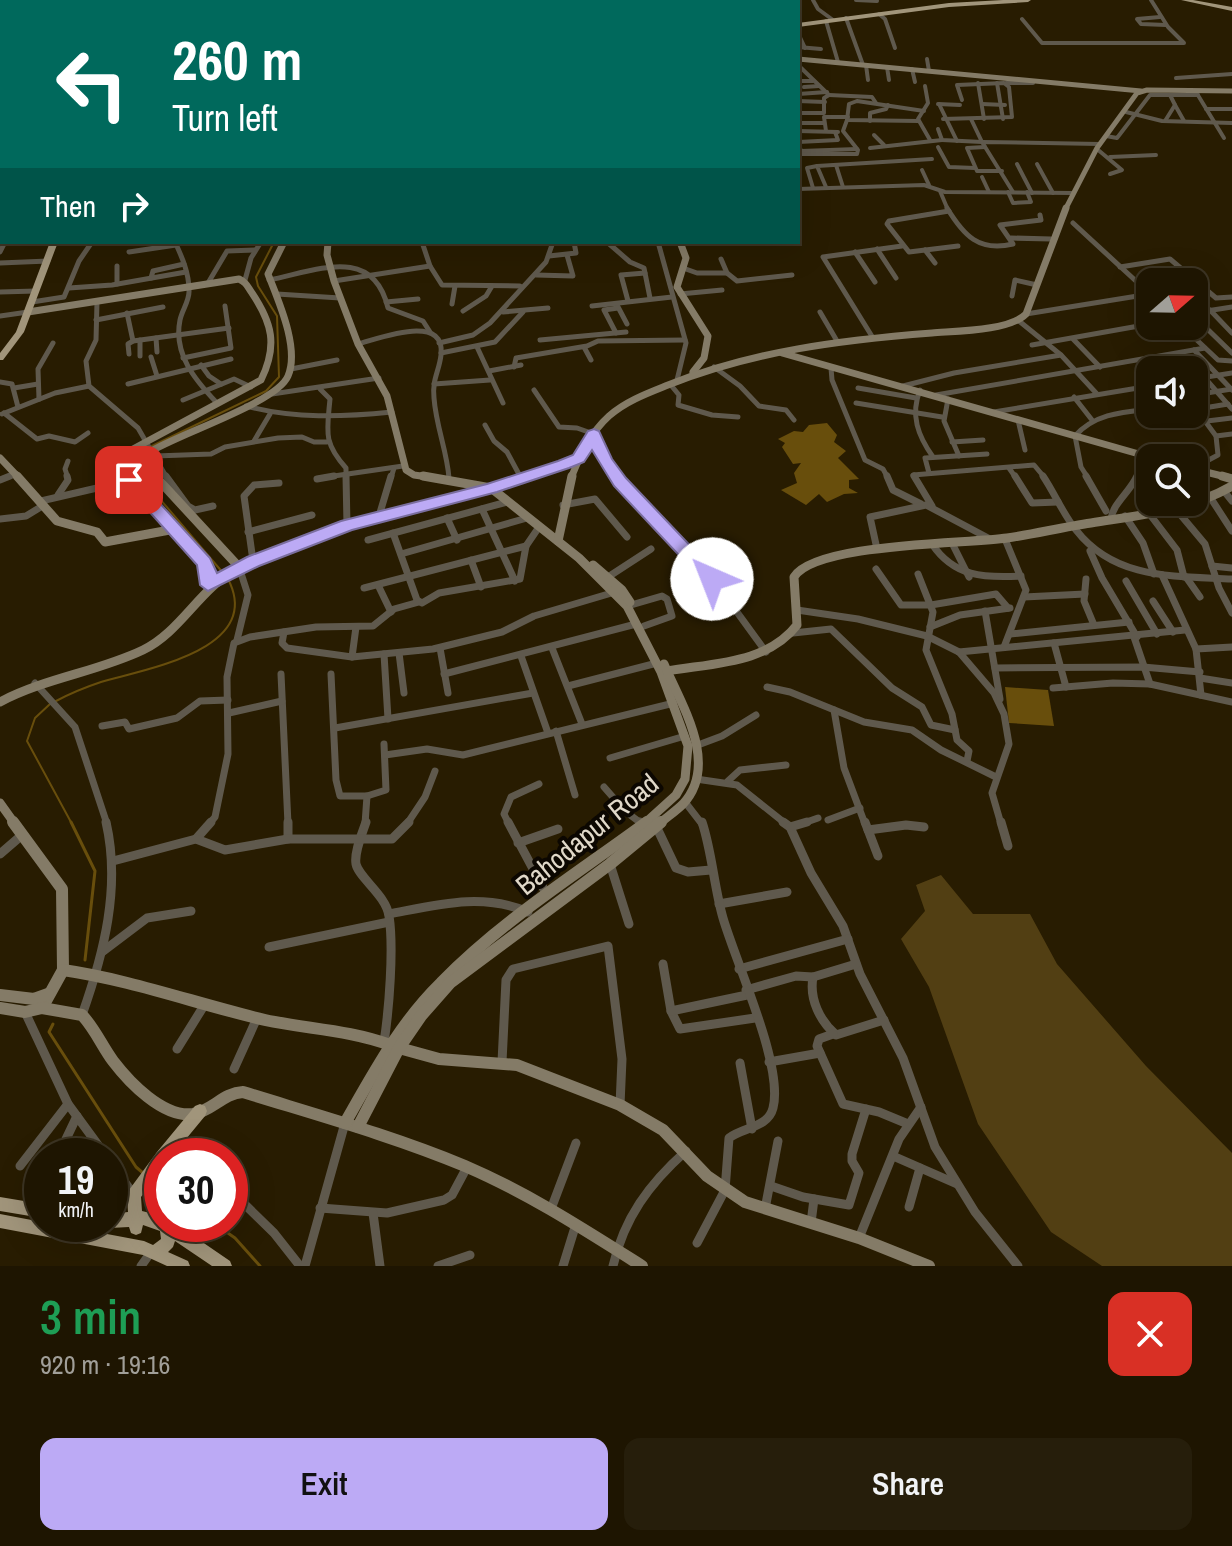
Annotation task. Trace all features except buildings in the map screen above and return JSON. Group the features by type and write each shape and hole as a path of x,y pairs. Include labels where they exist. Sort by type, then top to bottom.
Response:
{"main road":[{"path":"800,25 973,2 1028,0"},
{"path":"1184,0 1232,9"},
{"path":"0,358 20,332 53,244"},
{"path":"177,1138 200,1111"},
{"path":"135,1246 139,1222 134,1195 144,1180"},
{"path":"0,1204 24,1208"},
{"path":"0,1221 135,1246 183,1266"},
{"path":"128,1222 144,1222"},
{"path":"190,1242 225,1266"}],"street":[{"path":"813,0 829,21 838,62"},
{"path":"856,0 877,0 888,13"},
{"path":"1022,19 1042,43 1184,43 1166,25 1151,0"},
{"path":"879,14 885,19 895,48"},
{"path":"1133,15 1160,16"},
{"path":"1160,16 1137,19 1141,24 1166,25"},
{"path":"846,18 868,80"},
{"path":"800,37 805,48"},
{"path":"800,47 834,50"},
{"path":"927,59 929,71"},
{"path":"800,66 838,62 1141,91 1232,91"},
{"path":"800,67 828,94"},
{"path":"887,67 889,80"},
{"path":"912,69 915,82"},
{"path":"1176,78 1232,74"},
{"path":"800,81 813,81"},
{"path":"978,83 984,119"},
{"path":"997,83 1003,119"},
{"path":"943,119 1012,118 1009,86 1004,83"},
{"path":"928,103 961,103 956,85 1033,83"},
{"path":"804,87 819,86"},
{"path":"919,121 928,103 925,86"},
{"path":"558,541 563,505 579,459 610,415 630,401 689,375 779,352 837,341 954,331 1019,321 1026,314 1051,239 1073,193 1098,147 1141,91"},
{"path":"1106,136 1117,138 1150,95 1198,91"},
{"path":"1198,91 1223,136 1232,135"},
{"path":"800,94 872,97 876,103"},
{"path":"826,131 824,98 828,94"},
{"path":"998,94 1010,94"},
{"path":"1170,95 1184,121"},
{"path":"800,101 825,102"},
{"path":"844,132 852,102 924,111"},
{"path":"939,104 943,119 957,141"},
{"path":"982,104 1011,106"},
{"path":"870,121 870,113 886,109 888,105"},
{"path":"1165,121 1175,105"},
{"path":"841,108 849,109"},
{"path":"1206,109 1232,109"},
{"path":"1126,112 1165,121 1232,123"},
{"path":"800,113 870,121 919,121"},
{"path":"800,123 824,118"},
{"path":"971,119 1002,171 1013,203 1028,204 1031,202 1029,192 1017,164"},
{"path":"919,121 930,140"},
{"path":"938,129 942,140"},
{"path":"800,131 844,132"},
{"path":"800,142 838,140 835,132"},
{"path":"800,150 857,149 844,132"},
{"path":"874,135 884,145"},
{"path":"870,148 930,140 1098,147 1122,170 1110,174"},
{"path":"984,144 967,148 975,168 980,172 1002,171"},
{"path":"938,147 949,167 975,168"},
{"path":"1110,157 1156,155"},
{"path":"813,188 807,168 932,159"},
{"path":"1037,164 1053,193"},
{"path":"836,165 843,187"},
{"path":"817,166 826,187"},
{"path":"922,170 929,185"},
{"path":"982,177 989,192"},
{"path":"800,189 929,185 940,191 1073,193"},
{"path":"940,191 941,200 968,238 979,245 1010,245 1014,242 1000,225 1032,223 1041,220 1040,215"},
{"path":"949,211 887,222 909,252 958,246"},
{"path":"1026,314 1150,294 1073,223"},
{"path":"1011,238 1051,239"},
{"path":"32,302 64,297 79,261 91,244"},
{"path":"129,252 176,244 190,293 183,304 178,334 183,358 202,389 217,403"},
{"path":"212,583 207,567 129,480 125,462 133,449 147,440 261,380 267,368 268,322 264,308 251,293 248,282 255,250 260,244"},
{"path":"266,280 283,244"},
{"path":"328,244 327,255 340,298 358,344 379,378 392,412 399,467 379,516"},
{"path":"423,244 430,266 442,285 520,286"},
{"path":"439,343 478,332 503,312 520,286 536,275 553,251 553,244"},
{"path":"549,256 577,253 575,244"},
{"path":"609,244 630,262 644,268 650,298"},
{"path":"659,244 676,296 686,347 673,382 679,395 678,405 712,415 738,417"},
{"path":"681,244 686,258 677,282 676,296 706,327 710,337 703,359 689,375"},
{"path":"873,338 823,257 902,246"},
{"path":"877,249 896,278"},
{"path":"208,283 227,251 255,250"},
{"path":"925,250 935,263"},
{"path":"855,252 875,282"},
{"path":"536,275 573,276 567,255"},
{"path":"721,259 727,273"},
{"path":"1120,267 1170,259 1179,268"},
{"path":"0,263 48,261"},
{"path":"151,278 153,271 184,264"},
{"path":"114,300 117,266"},
{"path":"266,280 346,266 370,272 382,287 391,310 423,321 439,343 441,353 434,384 436,428 445,451 449,479"},
{"path":"334,281 430,266"},
{"path":"683,268 697,273 727,273 741,281 792,275"},
{"path":"69,288 186,272"},
{"path":"628,301 621,275 645,273"},
{"path":"1012,296 1016,276 1037,285"},
{"path":"266,280 277,294 286,322 291,369 288,378 272,394"},
{"path":"0,316 208,283 248,282"},
{"path":"452,304 455,286"},
{"path":"463,311 481,301 492,286"},
{"path":"616,333 604,310 628,301 722,290"},
{"path":"0,292 36,291"},
{"path":"1208,292 1218,299 1232,297"},
{"path":"277,294 340,298"},
{"path":"386,302 418,299"},
{"path":"97,302 96,340 86,361 89,386 125,413 147,440 167,478 191,509 213,506"},
{"path":"592,306 618,305"},
{"path":"540,340 616,333 626,328 618,305"},
{"path":"183,358 231,348 225,306"},
{"path":"96,320 163,307"},
{"path":"503,312 548,308"},
{"path":"1210,310 1230,309"},
{"path":"1210,310 1232,333"},
{"path":"441,353 497,340 523,312"},
{"path":"820,312 837,341"},
{"path":"127,313 140,356"},
{"path":"1019,321 1061,355 1097,394"},
{"path":"1032,345 1136,327"},
{"path":"129,354 128,344 137,341 229,328"},
{"path":"1208,329 1232,353"},
{"path":"358,344 406,331 430,332"},
{"path":"156,338 154,354 157,376"},
{"path":"565,338 568,349"},
{"path":"489,371 518,366 516,358 584,347 594,342 618,339 685,340"},
{"path":"1073,339 1100,367"},
{"path":"1197,340 1220,362 1231,362"},
{"path":"39,399 38,369 53,343"},
{"path":"477,347 503,403"},
{"path":"584,347 591,360"},
{"path":"858,388 891,394 936,395 1205,348"},
{"path":"1194,350 1232,389"},
{"path":"779,352 903,386 918,394"},
{"path":"903,386 954,373 1061,355"},
{"path":"128,384 231,359"},
{"path":"291,369 337,360"},
{"path":"201,365 221,384"},
{"path":"714,367 740,386 756,405 786,410 794,420"},
{"path":"831,368 832,380 865,460 883,469 893,490 932,506 992,540"},
{"path":"1208,376 1232,373"},
{"path":"202,389 236,378 251,387"},
{"path":"113,861 196,839 215,817 228,754 230,651 237,640 248,595 237,568 146,468 145,458 195,427 272,394 379,378"},
{"path":"183,400 214,379"},
{"path":"434,384 490,380"},
{"path":"0,382 10,382 18,407"},
{"path":"1208,382 1230,405"},
{"path":"14,388 38,384"},
{"path":"2,414 39,399 89,386"},
{"path":"994,412 1136,388"},
{"path":"320,389 330,399 327,442 330,450 344,464 347,476 347,525"},
{"path":"1208,393 1232,389"},
{"path":"534,390 561,428 577,428 594,434 604,460 620,482 712,579 766,652"},
{"path":"889,408 891,394"},
{"path":"918,394 914,412 916,426 933,457"},
{"path":"936,395 1136,453"},
{"path":"1074,397 1092,420"},
{"path":"948,399 942,417 959,456"},
{"path":"856,403 942,417"},
{"path":"1208,406 1230,405"},
{"path":"246,406 270,414 327,419 392,412"},
{"path":"1108,515 1081,467 1075,436 1081,427 1092,420 1136,412"},
{"path":"2,414 37,439 49,436 75,442 88,433"},
{"path":"254,441 270,414"},
{"path":"1208,421 1232,418"},
{"path":"1018,420 1025,450"},
{"path":"1208,423 1216,436 1218,455 1208,460"},
{"path":"485,425 494,441 507,452 521,479"},
{"path":"1216,436 1232,434"},
{"path":"153,451 211,454 225,447 296,436 314,442 327,442"},
{"path":"952,442 983,440"},
{"path":"929,473 924,459 987,454"},
{"path":"946,456 952,472"},
{"path":"0,458 61,524 97,532 105,542 175,529"},
{"path":"0,702 35,683 128,655 159,641 212,583 253,561 347,525 491,488 579,459"},
{"path":"57,496 68,480 65,469 68,461"},
{"path":"0,519 26,516 57,496 97,488 112,464 125,462"},
{"path":"932,506 911,477 929,473 1037,466 1089,549 1102,578 1129,622 1150,684"},
{"path":"317,479 399,467"},
{"name":"Bahodapur Road","path":"391,1045 415,1010 440,983 502,930 530,913 676,795 685,779 688,746 674,703 640,625 615,592 579,558 491,488 414,475 399,467"},
{"path":"1009,468 1032,503 1058,502"},
{"path":"1208,473 1232,479"},
{"path":"0,480 17,474"},
{"path":"1108,515 1136,481"},
{"path":"253,561 244,496 246,489 263,483 279,483"},
{"path":"1232,501 1228,489 1210,497 1232,531"},
{"path":"563,505 595,499 627,537"},
{"path":"368,540 507,502"},
{"path":"877,549 870,517 921,504"},
{"path":"418,506 426,524"},
{"path":"482,509 515,581"},
{"path":"793,633 797,625 793,586 798,571 817,562 877,549 1005,539 1072,526 1108,515 1136,514"},
{"path":"248,532 312,515"},
{"path":"1125,516 1143,543 1196,649 1201,695"},
{"path":"1151,516 1174,544 1185,577 1200,597"},
{"path":"1182,516 1205,544 1215,577 1232,613"},
{"path":"447,518 457,540"},
{"path":"401,554 527,518"},
{"path":"237,640 316,627 356,627 380,623 391,612 426,602 439,593 515,581 522,576 526,546 539,527"},
{"path":"393,533 419,602"},
{"path":"1004,647 1026,590 1005,539"},
{"path":"952,543 969,577"},
{"path":"932,544 946,563 969,577 1021,576"},
{"path":"364,588 526,546"},
{"path":"608,577 651,549"},
{"path":"1089,549 1122,568 1185,577 1232,579"},
{"path":"302,1266 351,1125 391,1045 450,983 610,864 685,802 696,779 698,745 667,671 631,605 608,577 579,558"},
{"path":"471,560 481,587"},
{"path":"1212,566 1232,568"},
{"path":"876,569 898,603 931,605 996,594 1008,608"},
{"path":"918,574 931,605 926,650 938,673 957,740 969,751 967,761"},
{"path":"1086,579 1084,601 1094,625"},
{"path":"1126,581 1157,634"},
{"path":"378,585 391,612"},
{"path":"284,632 282,643 287,648 329,656 399,653 440,648 502,632 546,611 615,592"},
{"path":"1024,597 1085,594"},
{"path":"444,674 672,616 667,599 662,596 631,605"},
{"path":"1153,601 1173,632"},
{"path":"929,632 951,617 1020,607"},
{"path":"797,610 929,632 959,652 1000,702"},
{"path":"985,611 1009,744 996,777 992,800 1008,846"},
{"path":"1010,634 1129,622"},
{"path":"352,657 356,627"},
{"path":"667,671 766,652 793,633 826,627 839,634 892,688 922,707 931,725 955,730"},
{"path":"959,652 1185,630"},
{"path":"1054,643 1066,687"},
{"path":"1196,649 1232,647"},
{"path":"440,648 448,693"},
{"path":"552,648 582,724"},
{"path":"399,653 404,693"},
{"path":"384,654 388,719"},
{"path":"521,656 575,795"},
{"path":"568,686 657,663"},
{"path":"995,668 1143,667 1232,683"},
{"path":"281,674 289,804 288,839"},
{"path":"331,674 336,780 340,796 367,796 386,790 384,744"},
{"path":"35,683 58,706 82,741 113,861 102,952 82,1015"},
{"path":"1053,688 1113,683 1150,684 1232,702"},
{"path":"767,687 790,692 864,722 912,730 941,750 996,777"},
{"path":"335,728 533,693"},
{"path":"102,726 125,722 129,729 177,718 200,701 228,700"},
{"path":"229,713 282,701"},
{"path":"385,755 427,749 463,755 674,703"},
{"path":"834,710 839,750 878,856"},
{"path":"698,745 722,736 756,715"},
{"path":"610,758 685,736"},
{"path":"728,781 740,770 786,765"},
{"path":"196,839 225,850 288,839 386,840 397,837 430,789 435,771"},
{"path":"696,779 728,781 756,797 790,827 811,873 838,917 856,964 909,1072 930,1137 975,1212 1018,1266"},
{"path":"539,784 519,791 506,804 504,814 548,897"},
{"path":"604,787 625,811 643,824"},
{"path":"367,796 356,866 374,886 389,918 388,1017 391,1045"},
{"path":"685,802 700,817 719,904 769,1062 775,1103 766,1122 729,1138 725,1190 697,1243"},
{"path":"1,805 62,889 63,970 42,1008"},
{"path":"790,827 860,808"},
{"path":"868,830 906,825 924,827"},
{"path":"656,826 676,868 688,872 711,870"},
{"path":"518,843 558,829"},
{"path":"0,854 22,835"},
{"path":"610,864 629,924"},
{"path":"719,904 787,892"},
{"path":"269,947 389,918 484,901 509,903 530,913"},
{"path":"102,952 147,918 191,911"},
{"path":"739,969 848,939"},
{"path":"502,1062 506,980 513,969 608,946 622,1059 620,1105"},
{"path":"663,964 671,1011 680,1029 755,1018"},
{"path":"671,1011 746,993 796,976 813,977 856,964"},
{"path":"63,970 151,986 257,1018 391,1045 439,1059 502,1062 539,1072 647,1119 686,1151 707,1176 725,1190 765,1209 859,1238 929,1266"},
{"path":"813,977 810,990 833,1034"},
{"path":"0,995 34,999 48,994"},
{"path":"177,1049 206,1002"},
{"path":"0,1008 25,1012 42,1008 82,1015 115,1063 164,1108 177,1113 200,1111 221,1096 243,1092 351,1125 467,1167 551,1209 642,1266"},
{"path":"25,1012 68,1104 93,1138"},
{"path":"234,1069 257,1018"},
{"path":"884,1020 817,1041 843,1104 908,1124"},
{"path":"769,1062 820,1053"},
{"path":"740,1063 752,1129"},
{"path":"20,1166 68,1104"},
{"path":"859,1238 908,1124 921,1107"},
{"path":"771,1186 846,1206 852,1202 859,1173 852,1161 852,1154 866,1109"},
{"path":"67,1138 77,1116"},
{"path":"765,1209 778,1141"},
{"path":"551,1209 576,1143"},
{"path":"613,1266 616,1249 631,1211 642,1195 686,1151"},
{"path":"893,1156 958,1184"},
{"path":"320,1208 373,1213 444,1200 452,1195 467,1167"},
{"path":"909,1207 920,1168"},
{"path":"128,1187 134,1195"},
{"path":"811,1223 814,1199"},
{"path":"248,1208 302,1266"},
{"path":"373,1213 380,1266"},
{"path":"563,1266 576,1224"},
{"path":"438,1266 470,1255"},
{"path":"141,1266 158,1257"}],"shaded area":[{"path":"827,423 837,435 834,442 846,451 838,458 859,479 849,480 849,488 858,493 844,494 827,502 819,494 806,505 781,490 797,483 794,473 801,463 793,464 782,447 785,443 778,439 794,431 803,432 809,425"},
{"path":"1005,687 1048,690 1054,726 1009,723"},
{"path":"941,875 973,914 1030,914 1057,964 1146,1066 1232,1153 1232,1266 1102,1266 1051,1232 978,1124 929,987 901,939 925,911 916,885"}],"waterway":[{"path":"152,446 266,391 279,377 277,316 258,286 256,277 273,244"},
{"path":"147,449 139,455 136,471 224,574"},
{"path":"56,701 101,682 170,662 215,639 230,623 235,603 228,579"},
{"path":"50,704 35,718 27,741 72,824"},
{"path":"72,824 95,871 85,960"},
{"path":"53,1024 49,1032 136,1167 143,1173"},
{"path":"239,1242 260,1266"}],"route":[{"path":"129,480 204,562 209,572 208,585 253,561 347,525 491,488 579,459 594,434 604,460 620,482 712,579"}]}
